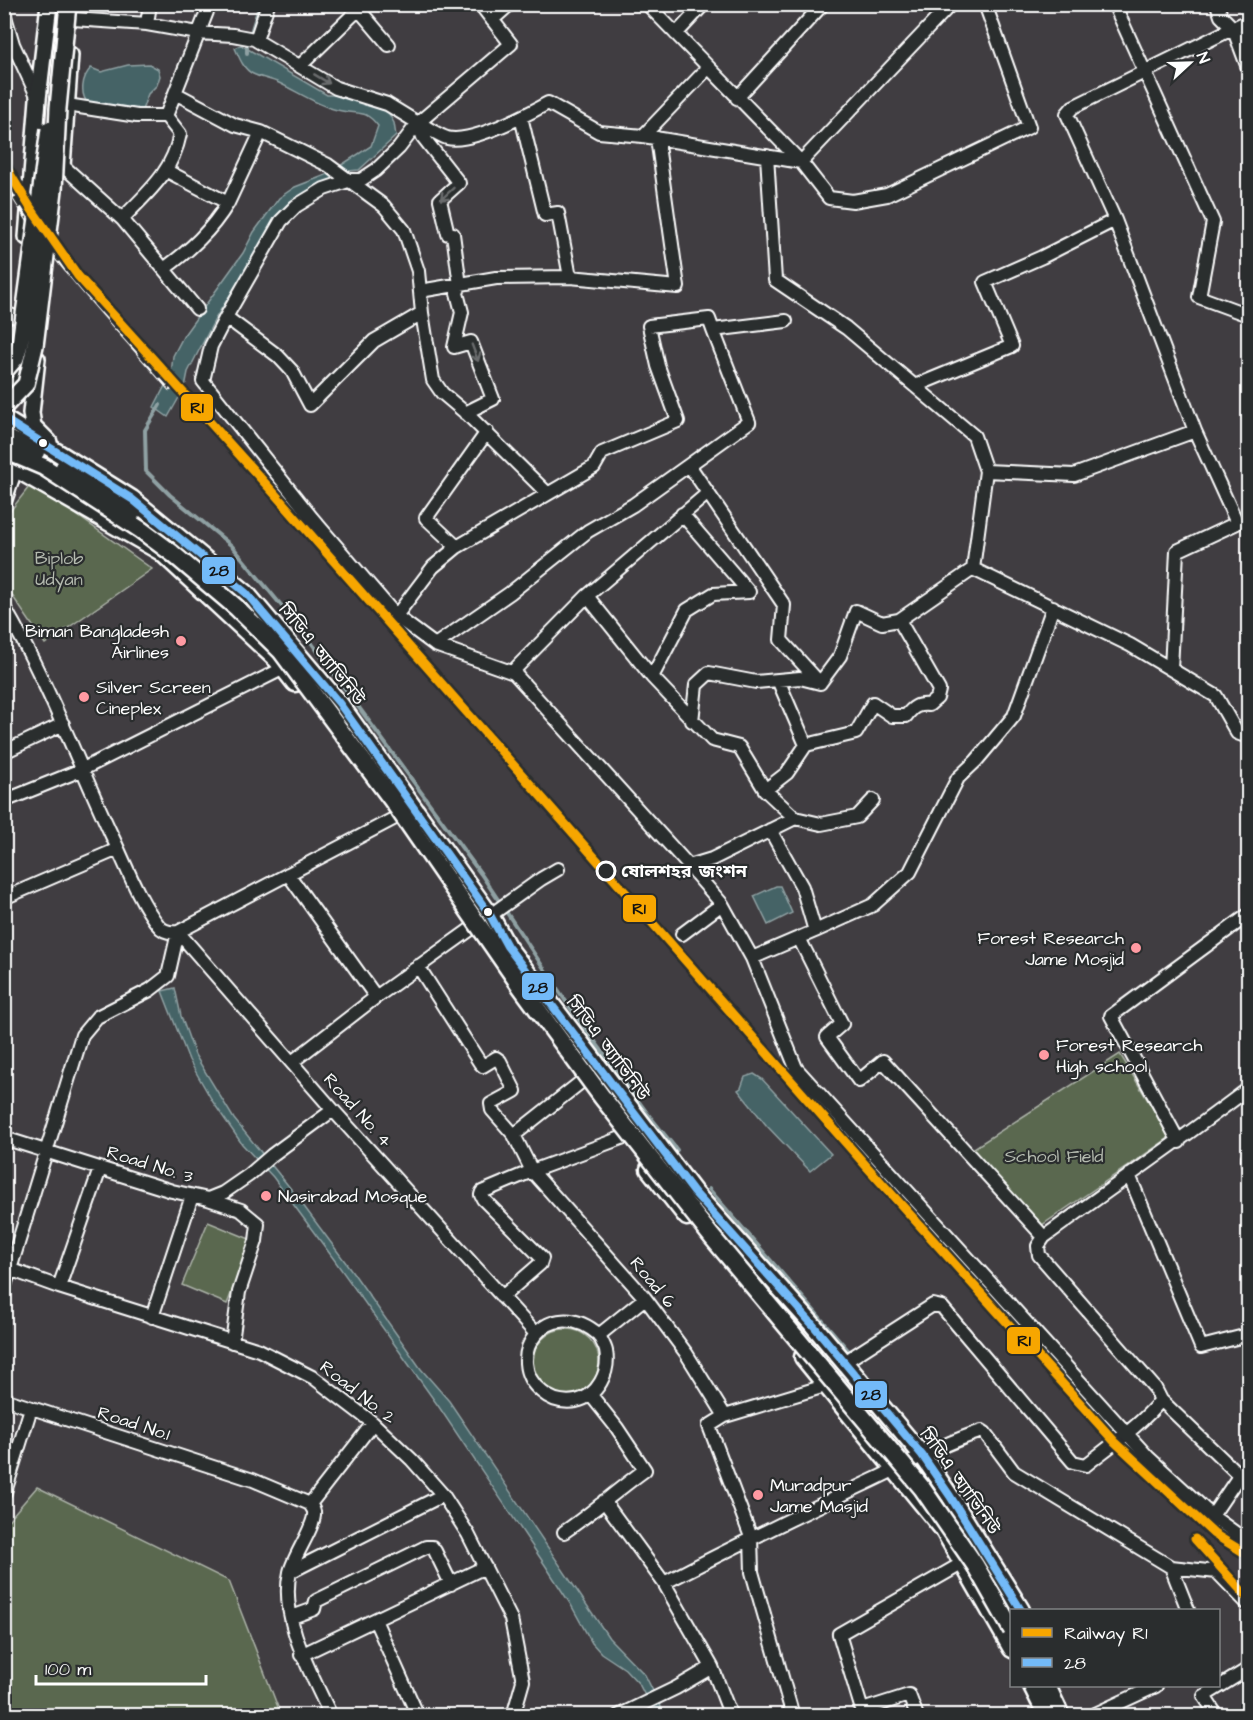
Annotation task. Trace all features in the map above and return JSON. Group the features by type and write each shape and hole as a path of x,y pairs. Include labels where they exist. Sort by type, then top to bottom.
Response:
{"highway":[{"name":"সিডিএ অ্যাভিনিউ","path":"4,419 132,499 246,593 339,703 493,913 507,946 694,1192 813,1325 922,1455 1020,1609"},
{"path":"4,437 49,458 99,488 147,521 240,601 284,644 395,793 524,980 604,1090 715,1230 925,1481 978,1557 1010,1615"},
{"path":"4,450 44,467 141,530 229,601 281,651 392,801 521,987 602,1097 712,1237 922,1488 975,1564 1010,1628"},
{"path":"9,464 161,552 284,668 399,816 581,1082 671,1198 943,1529 1010,1647"},
{"path":"380,791 393,778"},
{"path":"1032,1687 1047,1716"},
{"path":"1041,1687 1054,1716"},
{"path":"1047,1687 1061,1716"},
{"path":"1059,1687 1072,1716"}],"main road":[{"path":"4,395 8,374 12,315 30,213 38,99 49,4"},
{"path":"8,374 16,358 25,316 32,247 52,109 60,4"},
{"path":"71,9 62,165 31,413 33,426 38,432 76,463"},
{"path":"4,407 26,384 36,334 54,190 58,108 71,9"},
{"path":"4,431 11,449 6,494"},
{"path":"6,494 24,479 34,477"}],"street":[{"path":"147,24 150,4"},
{"path":"166,116 210,4"},
{"path":"255,40 268,4"},
{"path":"480,4 511,44 418,123 399,148 376,170 362,180 351,180 310,196 281,221 211,346 204,381 312,518 396,616 435,645 514,673 689,866 722,904 752,958 796,1068 1125,1433 1212,1515 1248,1542"},
{"path":"492,20 510,4"},
{"path":"647,4 801,162 829,198 852,201 887,195 1029,127 985,4"},
{"path":"676,34 704,4"},
{"path":"737,98 822,4"},
{"path":"801,162 951,4"},
{"path":"1114,4 1213,222 1199,297 1248,315"},
{"path":"1217,4 1221,16 1233,28 1248,68"},
{"path":"300,66 359,6 388,45"},
{"path":"71,9 198,33 233,35 255,40 336,88 387,104 447,138 464,138 522,117 548,103 599,132 657,138 801,162"},
{"path":"4,13 14,44 38,99"},
{"path":"1171,669 1177,551 1237,523 1195,431 1115,220 1067,114 1073,107 1248,21"},
{"path":"643,136 708,68"},
{"path":"175,93 235,126 261,132 328,165 384,206 404,230 418,271 433,380 442,393 487,432 547,493"},
{"path":"67,105 128,115 166,116"},
{"path":"122,219 167,171 178,147 180,134 166,116"},
{"path":"522,117 545,215 558,213 570,277"},
{"path":"418,123 423,137 459,183 440,200 448,234 453,234 460,285 457,293 462,312 454,347 471,342 493,399 465,413"},
{"path":"164,269 203,237 216,222 228,203 261,132"},
{"path":"420,291 496,278 570,277 678,287 657,138"},
{"path":"768,156 775,280 846,328 974,436 986,471 973,569 899,620 882,622 856,610 840,656 820,682"},
{"path":"62,165 122,219 197,309"},
{"path":"167,171 228,203"},
{"path":"915,386 1012,346 985,282 1115,220"},
{"path":"226,317 278,356 292,372 310,405 374,342 422,313"},
{"path":"396,616 433,567 457,547 594,467 602,453 678,421 658,366 649,326 709,319 749,422 633,505 588,531 510,593 435,645"},
{"path":"713,330 786,321"},
{"path":"986,471 1074,475 1195,431"},
{"path":"457,547 426,518 487,432"},
{"path":"689,465 784,605 781,640 820,682"},
{"path":"514,673 516,668 586,596 708,494"},
{"path":"652,677 687,610 713,594 749,592 682,514"},
{"path":"973,569 1130,645 1216,696 1237,733 1248,737"},
{"path":"586,596 652,677 692,721 712,740 740,747 765,790 795,818 821,824 857,817 873,800"},
{"path":"4,607 38,670 118,849 159,928 170,933 178,932 399,816"},
{"path":"752,958 873,904 910,872 957,778 976,761 1014,716 1053,607"},
{"path":"765,790 787,773 806,745 856,733 873,703 892,716 906,716 913,707 929,705 937,698 939,690 899,620"},
{"path":"4,801 81,770 284,668"},
{"path":"692,721 696,685 709,673 756,682 800,678 820,682"},
{"path":"778,680 806,745"},
{"path":"4,752 63,724"},
{"path":"689,866 712,859 795,818"},
{"path":"770,830 802,887 815,931"},
{"path":"4,898 118,849"},
{"path":"292,1062 418,966 558,869"},
{"path":"288,874 376,997"},
{"path":"682,934 722,904"},
{"path":"1179,1142 1111,1016 1248,915"},
{"path":"4,1289 8,1268 48,1152 82,1035 98,1017 150,990 168,976 178,932"},
{"name":"Road No. 4","path":"178,932 333,1110 536,1334"},
{"path":"799,938 842,1024 827,1037 859,1081 884,1061 1044,1237"},
{"name":"Road 6","path":"418,966 480,1063 483,1066 496,1058 500,1061 514,1091 491,1106 513,1135 532,1171 645,1298 686,1353 725,1416"},
{"path":"513,1135 581,1082"},
{"path":"1212,1515 1238,1475 1161,1400 1155,1388 1039,1255 1038,1246 1044,1237 1179,1142 1248,1089"},
{"name":"Road No. 3","path":"4,1138 208,1199 223,1193 249,1175 333,1110"},
{"path":"502,1296 540,1264 542,1258 480,1196 482,1192 624,1137"},
{"path":"1248,1157 1248,1163"},
{"path":"59,1287 100,1168"},
{"path":"1129,1175 1201,1347 1248,1335"},
{"path":"152,1317 192,1196"},
{"path":"208,1199 241,1210 258,1224 256,1241 240,1292 232,1342"},
{"name":"Road No. 2","path":"8,1268 59,1287 259,1350 314,1378 373,1423 412,1460 443,1496 468,1534 511,1619 523,1681 513,1716"},
{"path":"599,1335 645,1298"},
{"path":"843,1363 937,1304 942,1307 1073,1462 1086,1465 1154,1409 1161,1400"},
{"path":"560,1320 574,1320 588,1325 599,1335 606,1350 607,1367 602,1382 590,1395 577,1401 562,1402 548,1397 536,1388 528,1376 525,1361 528,1346 536,1334 546,1325 560,1320"},
{"path":"793,1716 752,1572 751,1537 709,1425 725,1416 825,1386"},
{"path":"564,1532 592,1513 645,1470 590,1395"},
{"name":"Road No.1","path":"4,1399 253,1480 310,1504"},
{"path":"4,1495 31,1408"},
{"path":"332,1716 301,1655 289,1599 290,1572 299,1547 313,1523 314,1511 310,1504 373,1423"},
{"path":"664,1583 751,1537 922,1455 978,1432 985,1433 1014,1472 1171,1567 1217,1572 1248,1604"},
{"path":"290,1572 443,1496"},
{"path":"604,1501 664,1583 712,1666 731,1716"},
{"path":"292,1617 314,1609 316,1601 426,1547 432,1547 435,1551 451,1584"},
{"path":"917,1716 909,1695 862,1710 839,1634 963,1563"},
{"path":"301,1655 485,1567"},
{"path":"1171,1567 1187,1609"},
{"path":"375,1620 418,1716"},
{"path":"618,1716 676,1688 712,1666"},
{"path":"1220,1682 1248,1670"},
{"path":"1091,1716 1154,1687"},
{"path":"1201,1690 1216,1716"}],"green space":[{"name":"Biplob Udyan","path":"32,483 152,569 45,644 5,585 4,519"},
{"name":"School Field","path":"1120,1054 1170,1137 1042,1225 971,1150"},
{"path":"208,1222 252,1240 227,1304 182,1285"},
{"path":"566,1329 579,1331 589,1339 597,1349 599,1362 597,1375 589,1385 579,1393 566,1395 553,1393 543,1385 535,1375 533,1362 535,1349 543,1339 553,1331"},
{"path":"37,1487 229,1581 281,1715 5,1715 5,1524"}],"water":[{"path":"241,45 327,95 339,95 388,112 394,123 396,136 359,170 349,171 309,194 259,248 215,319 188,372 185,387 168,417 154,407 171,374 173,356 184,335 243,253 254,232 279,198 295,187 326,175 371,146 378,126 366,115 326,107 279,83 253,74 244,66 235,48"},
{"path":"149,64 158,69 160,76 157,85 148,94 142,110 136,112 89,104 86,100 83,86 85,76 91,68 101,72 128,65"},
{"path":"780,886 792,913 768,925 754,896"},
{"path":"175,988 181,1016 195,1055 234,1119 291,1189 421,1369 449,1401 609,1638 645,1675 665,1715 655,1715 639,1684 625,1669 601,1653 592,1643 571,1605 439,1407 273,1177 242,1144 213,1102 189,1060 162,991"},
{"path":"754,1074 762,1079 831,1154 810,1171 767,1126 738,1090 745,1077"}],"waterway":[{"path":"247,53 247,45 260,4"},
{"path":"160,405 145,430 146,471 170,495 232,546 305,634 481,874 569,1006 647,1113 677,1150"},
{"path":"709,1189 848,1350"}],"railway":[{"path":"4,179 21,208 61,262 170,388"},
{"path":"168,375 868,1168 1115,1442 1214,1534 1248,1555"}],"rail line":[{"name":"R1","path":"4,164 30,207 78,276 273,492 868,1168 1115,1442 1214,1534 1248,1555"},
{"name":"R1","path":"1195,1539 1248,1598"}],"transit line":[{"name":"28","path":"4,419 132,499 246,593 339,703 490,915 507,946 694,1192 813,1325 922,1455 1020,1609"}],"place":[{"name":"Biman Bangladesh Airlines","path":"181,641"},
{"name":"Silver Screen Cineplex","path":"84,697"},
{"name":"ষোলশহর জংশন","path":"606,871"},
{"name":"Forest Research Jame Mosjid","path":"1136,948"},
{"name":"Forest Research High school","path":"1044,1055"},
{"name":"Nasirabad Mosque","path":"266,1196"},
{"name":"Muradpur Jame Masjid","path":"758,1495"}]}
